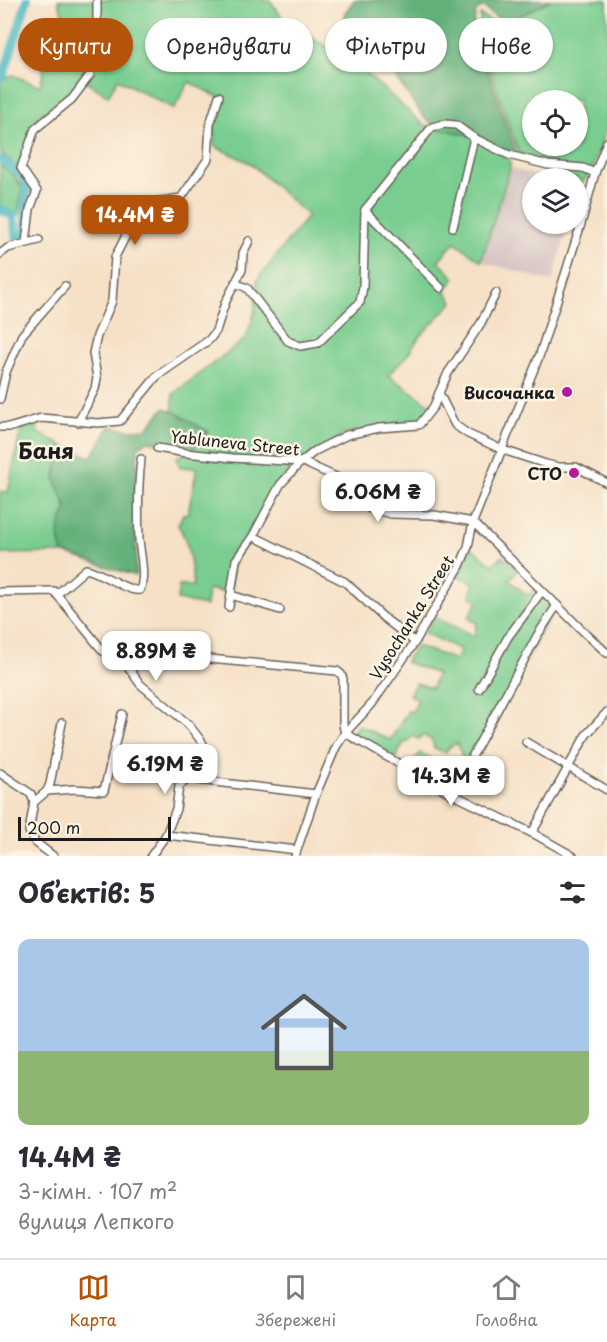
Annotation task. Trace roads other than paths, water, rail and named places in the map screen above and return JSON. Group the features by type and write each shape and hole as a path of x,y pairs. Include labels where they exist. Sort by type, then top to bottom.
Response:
{"street":[{"path":"26,243 30,210 37,191 21,168 35,129 72,99 90,75 97,28 97,0"},
{"path":"78,422 95,389 97,378 93,353 97,336 112,301 115,257 137,214 147,203 181,198 208,159 210,124 219,96"},
{"path":"235,283 247,288 288,341 300,346 318,343 360,302 363,287 365,210 432,127 444,123 456,125 474,138 508,155 548,165 583,168 595,173"},
{"path":"453,227 474,138"},
{"name":"Vysochanka Street","path":"296,853 328,763 345,733 372,704 415,642 460,566 468,547 473,522 540,354 595,173 607,141"},
{"path":"365,210 441,288"},
{"path":"0,254 8,248 39,240"},
{"path":"0,426 12,426 41,418 78,422 120,421 157,376 209,340 216,331 225,303 242,270 243,253 249,241"},
{"path":"0,399 6,372 22,335 65,286"},
{"path":"229,607 236,560 253,536 280,485 315,452 347,435 379,428 419,425 434,406 448,372 482,323 496,293"},
{"path":"439,393 455,425 468,434 503,450 558,467 576,467 607,483"},
{"name":"Yabluneva Street","path":"157,448 233,458 303,462 338,478 350,495 369,508 391,514 434,515 473,522"},
{"path":"57,594 86,569 102,573 132,591 140,590 142,574 139,539 141,459"},
{"path":"473,522 607,652"},
{"path":"253,536 345,582 384,618 415,642"},
{"path":"0,592 47,590 57,594 103,651 126,664 140,684 196,733 205,749 204,758 192,776 179,786 176,809 166,835 151,856"},
{"path":"479,689 508,637 542,591"},
{"path":"231,595 280,610"},
{"path":"452,794 537,636 557,605"},
{"path":"209,659 337,671 343,679 345,733 452,794 573,856"},
{"path":"532,833 586,735 607,711"},
{"path":"34,802 47,791 75,789 104,791 122,714"},
{"path":"47,791 62,723"},
{"path":"526,742 607,790"},
{"path":"0,773 31,794 34,802 29,831 35,842 53,856"},
{"path":"192,776 198,780 316,794"},
{"path":"166,835 296,853"}],"waterway":[{"path":"0,78 4,74 27,0"},
{"path":"0,159 22,176 28,189 25,200 26,231 22,236 16,237 13,216 0,209"}],"place":[{"name":"Височанка","path":"567,392"},
{"name":"СТО","path":"574,473"}],"district":[{"name":"Баня","path":"46,449"}]}
